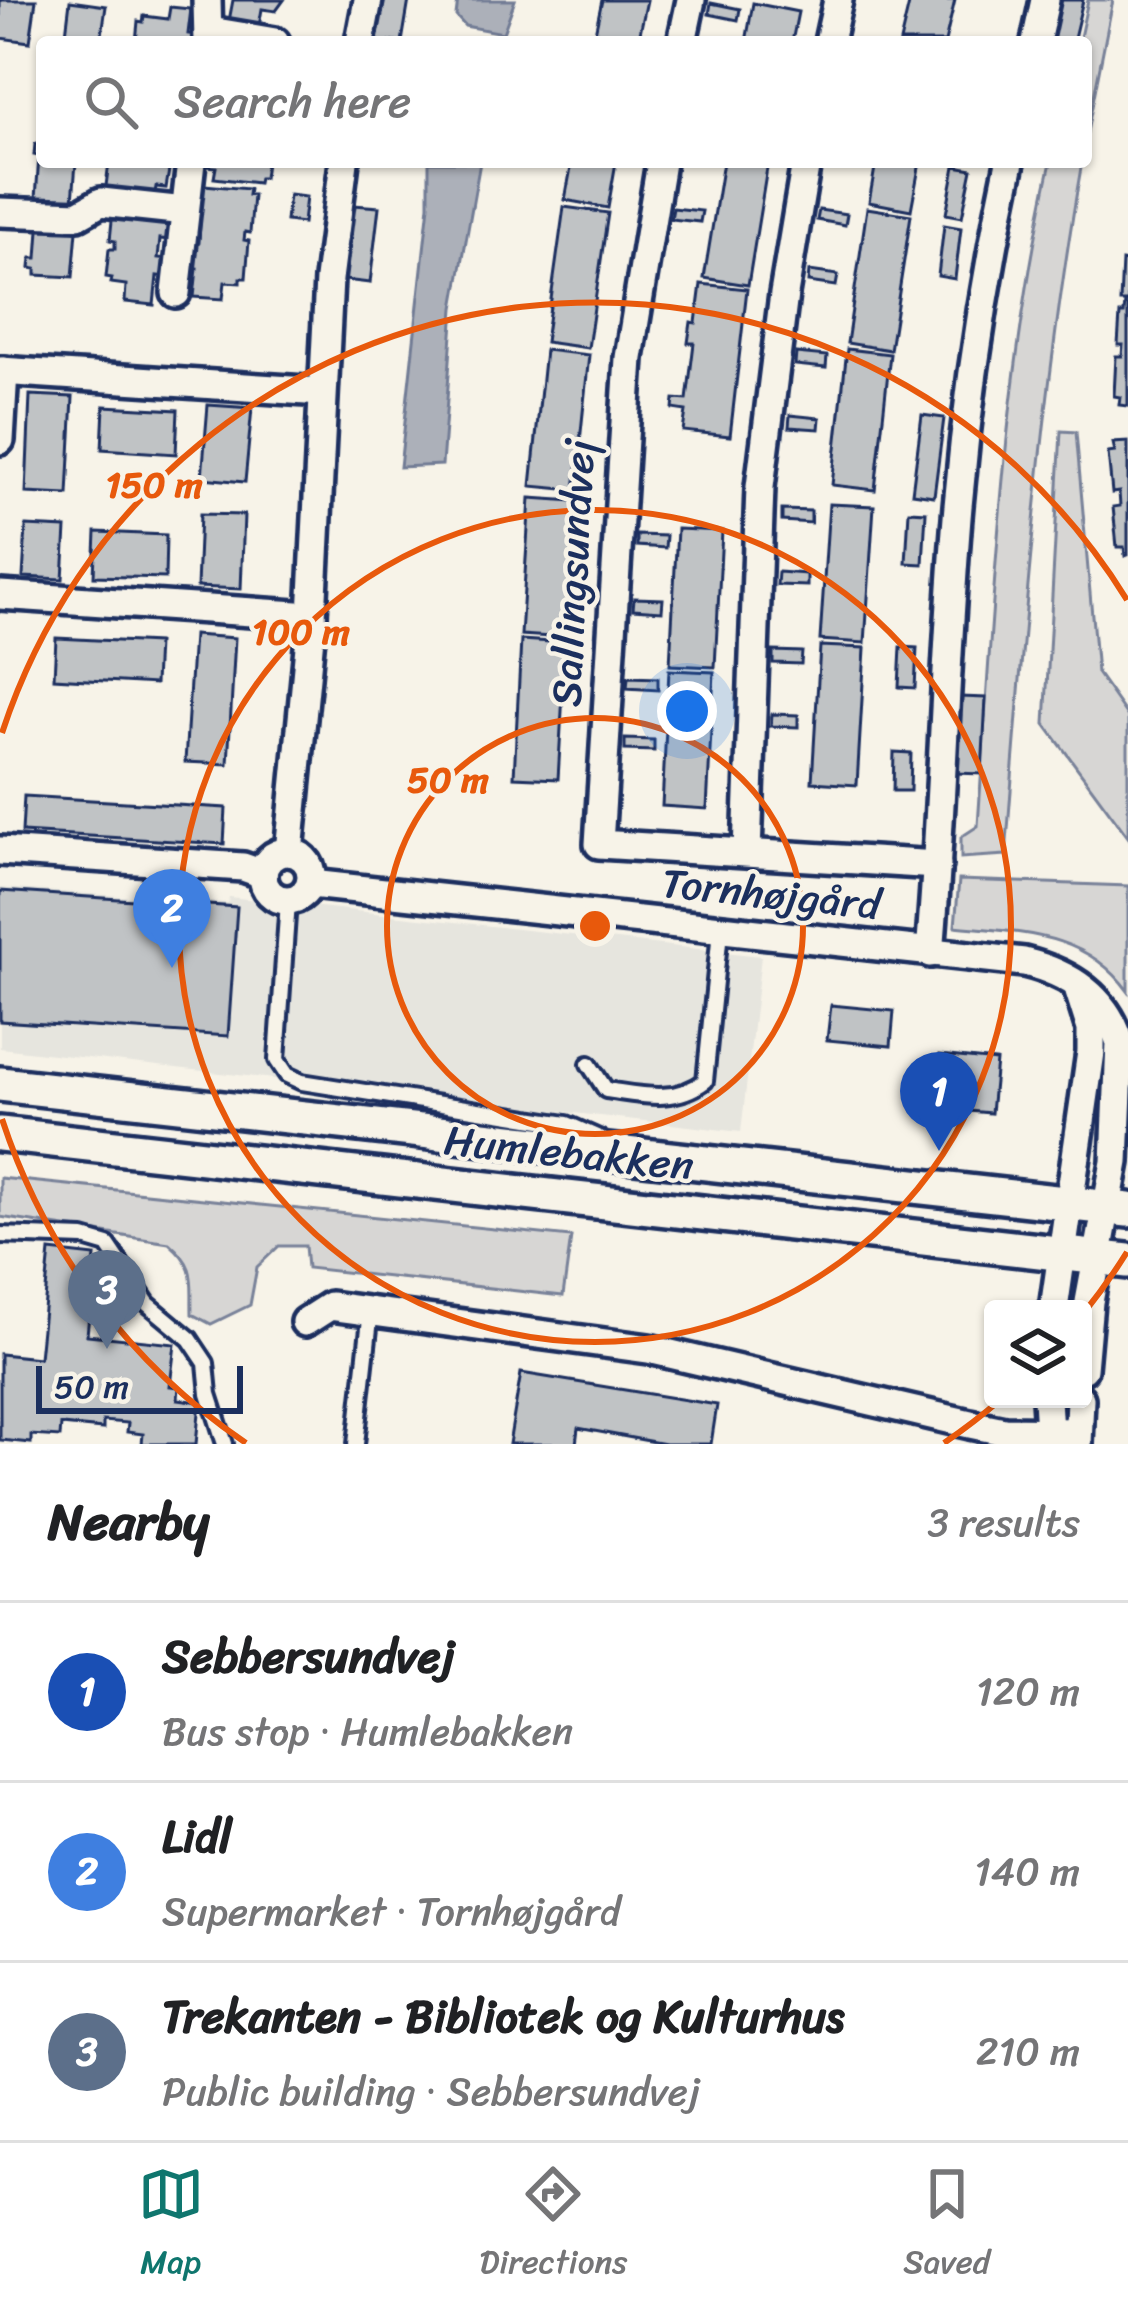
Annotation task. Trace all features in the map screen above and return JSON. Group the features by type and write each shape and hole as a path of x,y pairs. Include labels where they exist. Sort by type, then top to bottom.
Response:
{"street":[{"path":"198,0 207,1 209,36"},
{"path":"362,36 368,0"},
{"path":"683,36 691,0"},
{"path":"830,36 838,0"},
{"path":"1037,36 1045,0"},
{"path":"176,293 190,168"},
{"path":"290,852 313,616 329,279 343,168"},
{"name":"Sallingsundvej","path":"660,168 629,358 599,844 938,865"},
{"path":"747,852 760,487 805,168"},
{"path":"930,953 958,504 995,234 1009,168"},
{"path":"0,212 78,214 100,202 184,211"},
{"path":"0,440 2,371 322,392"},
{"path":"0,595 313,616"},
{"path":"0,851 243,866 263,874"},
{"path":"290,852 310,866 311,884 306,893 288,901 269,893 263,874 272,858 290,852"},
{"name":"Tornhøjgård","path":"311,884 1024,962 1052,969 1075,982 1098,1001 1115,1025 1120,1043 1118,1209 1113,1259 1092,1336"},
{"path":"1055,1300 1091,1029 1075,982"},
{"name":"Humlebakken","path":"0,1084 1118,1209"},
{"name":"Humlebakken","path":"0,1134 1113,1259"},
{"path":"305,1322 330,1306 584,1337 970,1424 1065,1438"},
{"path":"1050,1408 1065,1438"},
{"path":"1065,1438 1077,1408"}],"lane":[{"path":"288,901 278,1060 287,1075 302,1082 567,1124 637,1156"},
{"path":"589,1064 607,1090 658,1098 688,1094 705,1081 720,931"},
{"path":"0,1235 83,1238 108,1245 148,1304 190,1339 206,1363 209,1394 225,1444"},
{"path":"356,1444 371,1310"}],"shaded area":[{"path":"458,0 515,0 503,33 465,26 456,16"},
{"path":"1088,0 1113,0 1092,107 1092,36 1080,36"},
{"path":"429,168 479,168 454,308 442,465 400,467"},
{"path":"1050,168 1081,168 1045,421 1006,855 961,858 961,837 978,826 1010,409"},
{"path":"1061,431 1076,432 1097,673 1128,717 1128,837 1045,724"},
{"path":"959,880 1128,886 1128,991 1111,972 1072,946 1028,934 955,926"},
{"path":"0,888 228,903 229,897 761,956 741,1132 0,1048"},
{"path":"0,1178 571,1237 563,1296 307,1268 305,1246 279,1246 257,1267 250,1305 211,1324 192,1314 188,1267 169,1243 0,1217"}],"building":[{"path":"0,0 36,0 30,42 0,38"},
{"path":"233,0 284,0 276,11 262,9 259,26 229,21"},
{"path":"384,0 409,0 403,36 377,36"},
{"path":"602,0 647,0 639,36 594,36"},
{"path":"910,0 955,0 946,36 901,36"},
{"path":"1057,0 1083,0 1074,36 1048,36"},
{"path":"70,1 106,6 102,36 66,36"},
{"path":"711,3 740,9 738,20 709,14"},
{"path":"753,3 798,12 793,36 747,36"},
{"path":"170,7 191,9 188,34 197,36 137,36 138,21 143,22 144,16 168,19"},
{"path":"38,168 76,168 73,201 36,198"},
{"path":"108,168 169,170 166,188 156,187 154,198 110,192 111,187 106,186"},
{"path":"216,168 265,168 258,183 214,178"},
{"path":"571,168 615,168 608,208 565,200"},
{"path":"722,168 767,168 748,285 704,278"},
{"path":"875,168 919,168 911,210 869,202"},
{"path":"955,168 972,169 962,217 946,214"},
{"path":"204,185 249,189 248,195 253,195 250,233 245,232 244,240 249,241 246,278 240,278 240,283 225,282 223,299 194,297 197,268 187,267 189,241 199,242 200,222 191,221 193,195 203,196"},
{"path":"289,195 306,197 303,223 286,221"},
{"path":"353,205 379,207 370,283 344,280"},
{"path":"564,207 608,213 588,348 545,342"},
{"path":"673,208 702,211 700,222 671,219"},
{"path":"867,208 911,215 890,350 847,343"},
{"path":"819,210 847,214 845,225 817,220"},
{"path":"113,211 172,222 170,240 160,239 158,258 169,259 167,277 157,276 154,305 125,302 126,285 111,283 112,278 106,277 109,249 115,249 115,241 110,240"},
{"path":"40,216 78,219 73,277 36,275 36,269 30,268 31,258 37,258"},
{"path":"944,225 961,228 955,279 938,276"},
{"path":"1128,253 1128,406 1119,405 1120,397 1114,396 1116,356 1122,356 1123,345 1118,345 1125,302 1120,302 1122,261 1127,262"},
{"path":"809,271 838,275 836,286 808,282"},
{"path":"701,284 747,289 730,436 683,431 686,411 673,409 674,399 687,400 694,343 688,343"},
{"path":"847,349 890,354 875,490 832,485"},
{"path":"545,350 589,355 575,490 531,486"},
{"path":"796,353 827,356 826,368 795,365"},
{"path":"30,395 73,397 68,495 26,493"},
{"path":"208,405 252,408 245,482 202,478"},
{"path":"104,406 178,410 176,454 102,449"},
{"path":"790,415 820,418 819,429 789,427"},
{"path":"922,415 944,418 934,496 912,493"},
{"path":"1128,442 1125,556 1124,547 1117,547 1113,507 1120,506 1119,492 1112,493 1108,453 1115,452 1113,443"},
{"path":"530,498 574,501 566,638 521,635"},
{"path":"829,504 874,506 865,643 820,640"},
{"path":"782,510 811,511 811,523 782,521"},
{"path":"909,511 926,512 923,564 906,563"},
{"path":"200,514 244,515 241,589 197,587"},
{"path":"26,526 66,528 63,579 23,577"},
{"path":"677,529 722,531 715,667 670,665"},
{"path":"96,532 166,535 165,578 94,576"},
{"path":"637,535 666,536 665,548 637,546"},
{"path":"778,572 807,574 807,586 777,585"},
{"path":"634,598 663,599 662,611 633,609"},
{"path":"193,635 235,638 228,764 185,762"},
{"path":"56,638 157,643 155,684 54,678"},
{"path":"521,640 566,643 558,779 514,777"},
{"path":"820,646 865,648 857,785 812,782"},
{"path":"901,647 917,648 915,688 899,687"},
{"path":"773,651 802,652 801,664 773,663"},
{"path":"669,670 714,672 707,809 662,806"},
{"path":"628,677 658,678 658,690 627,688"},
{"path":"960,697 986,698 982,774 956,773"},
{"path":"772,714 798,715 798,727 771,726"},
{"path":"625,739 654,740 654,751 625,750"},
{"path":"894,752 911,753 910,791 893,791"},
{"path":"24,796 226,808 224,844 22,832"},
{"path":"0,891 237,907 228,1036 0,1021"},
{"path":"831,1005 894,1011 891,1046 827,1040"},
{"path":"940,1055 996,1061 991,1113 935,1108"},
{"path":"50,1251 95,1256 87,1335 175,1344 170,1386 179,1387 178,1399 200,1402 196,1444 142,1444 143,1434 127,1432 128,1423 103,1421 103,1429 61,1425 60,1437 31,1435 31,1443 0,1440 0,1354 39,1358"},
{"path":"521,1373 717,1405 711,1444 665,1444 578,1428 576,1444 509,1444"}],"place":[{"name":"Lidl","path":"172,968"},
{"name":"Sebbersundvej","path":"939,1151"},
{"name":"Trekanten - Bibliotek og Kulturhus","path":"107,1349"}]}
